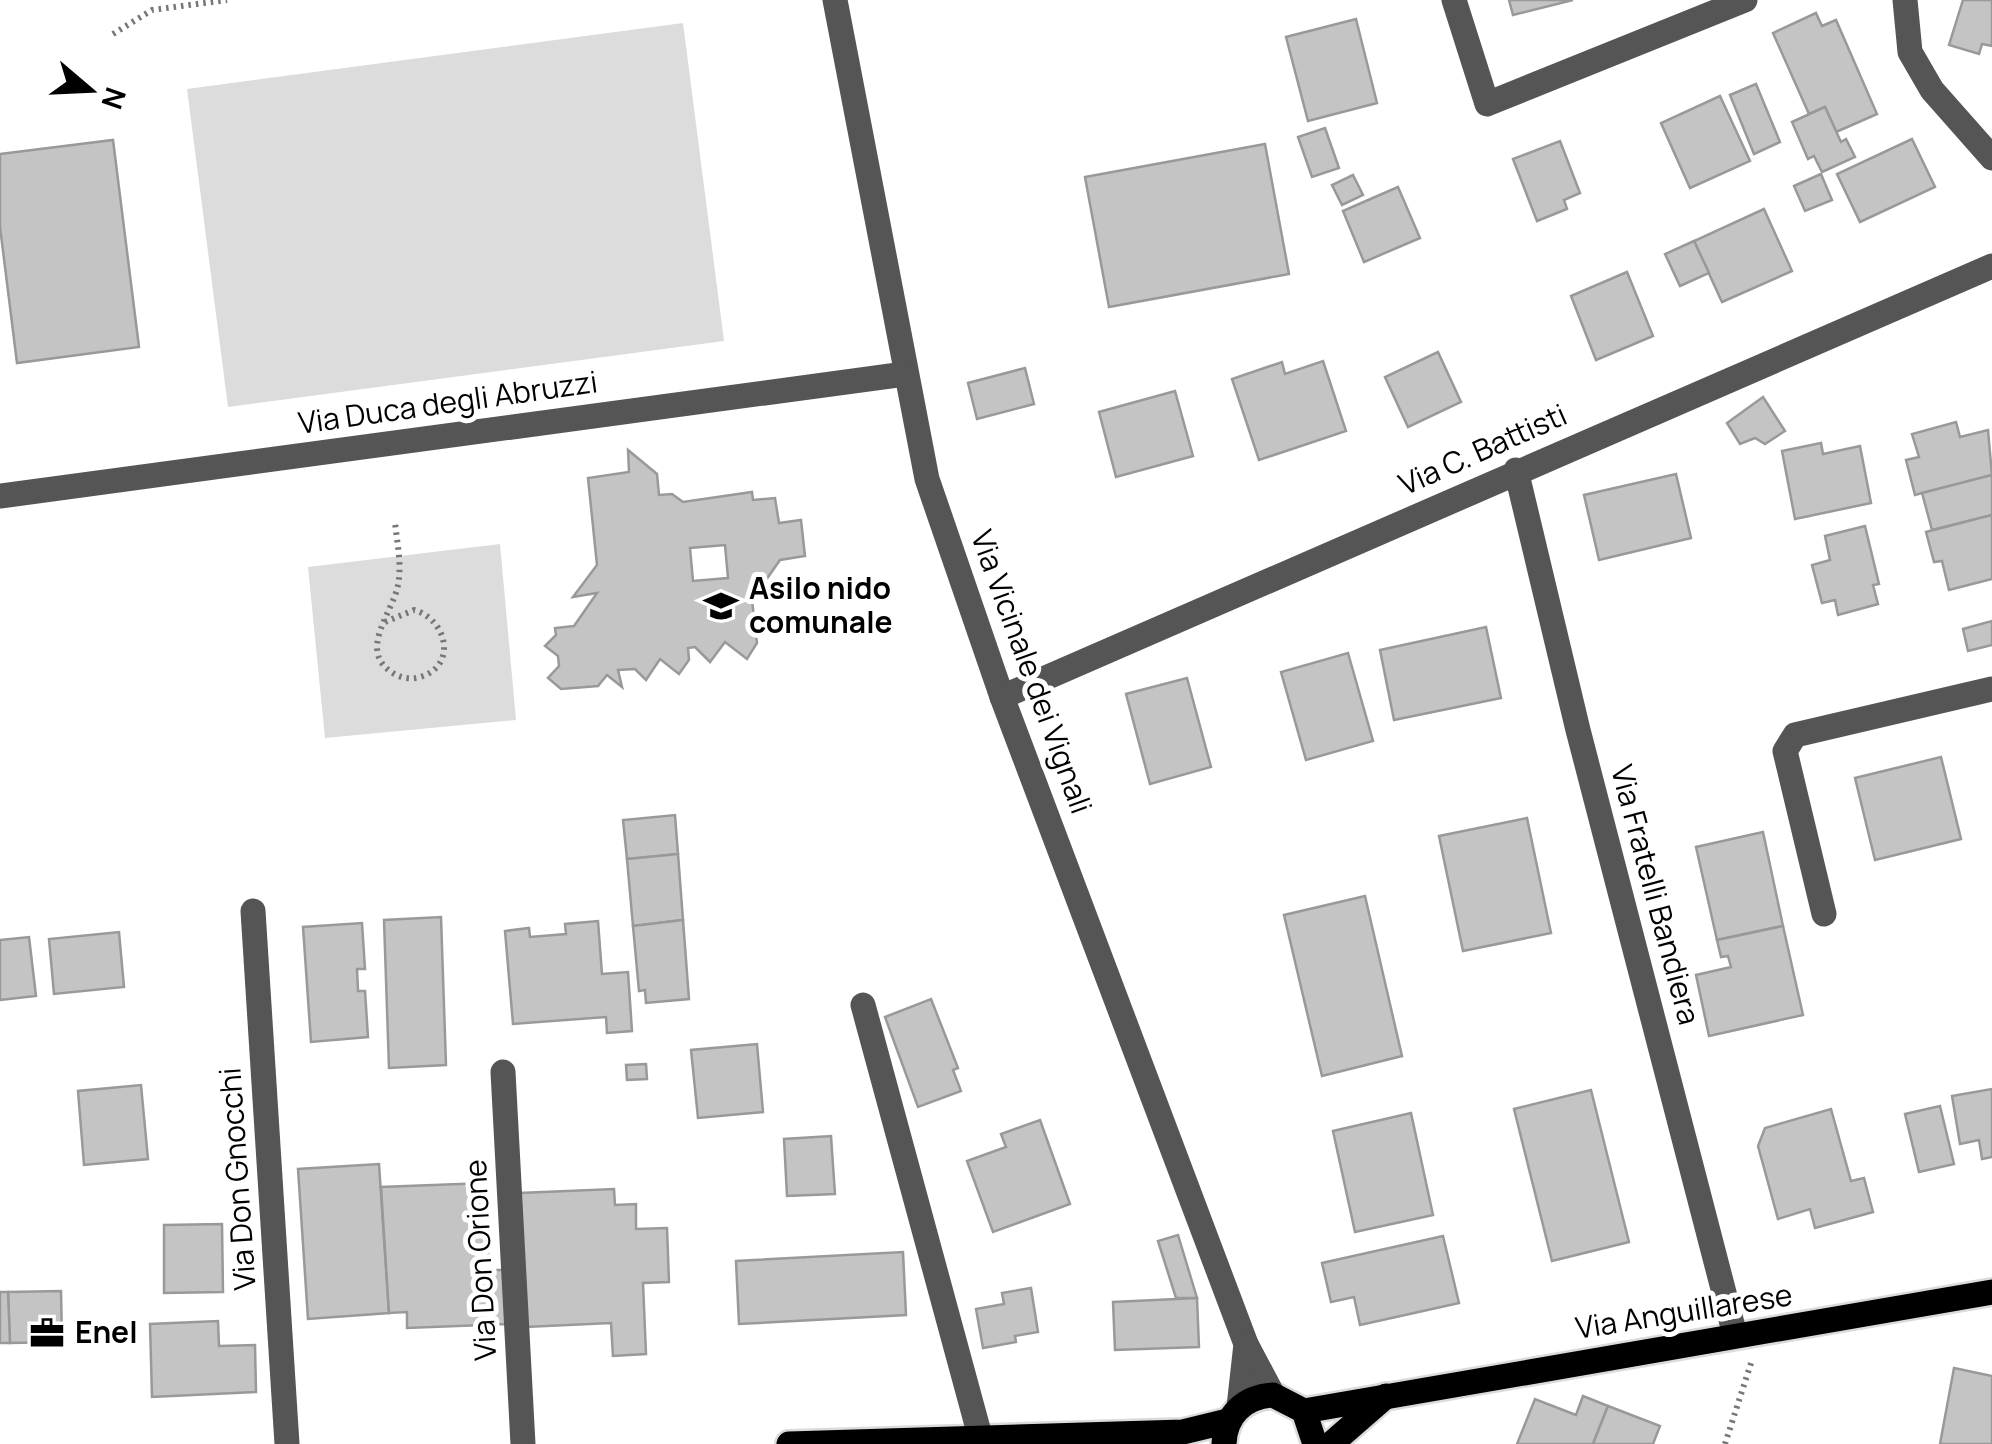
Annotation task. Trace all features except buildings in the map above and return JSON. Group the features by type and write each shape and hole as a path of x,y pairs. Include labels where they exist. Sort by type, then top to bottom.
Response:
{"main road":[{"name":"Via Anguillarese","path":"1304,1411 1992,1292"},
{"path":"789,1444 980,1436 1194,1438 1231,1424 1273,1395 1304,1411 1315,1444"},
{"path":"1331,1444 1386,1396"}],"street":[{"name":"Via Vicinale dei Vignali","path":"835,0 927,479 1002,697 1246,1344 1273,1395"},
{"path":"1454,0 1482,101 1492,104 1745,0"},
{"path":"1905,0 1910,52 1932,90 1992,158"},
{"name":"Via C. Battisti","path":"1002,697 1992,266"},
{"name":"Via Duca degli Abruzzi","path":"0,496 905,374"},
{"name":"Via Fratelli Bandiera","path":"1516,470 1578,730 1735,1335"},
{"path":"1824,914 1785,752 1790,742 1795,736 1992,690"},
{"name":"Via Don Gnocchi","path":"254,911 287,1444"},
{"path":"863,1005 980,1436"},
{"name":"Via Don Orione","path":"503,1072 523,1444"},
{"name":"Via Vicinale dei Vignali","path":"1231,1424 1246,1344"}],"path":[{"path":"113,34 169,4 227,0"},
{"path":"384,622 414,610 434,619 441,628 445,649 434,670 414,678 392,673 378,654 377,643 384,622 399,580 395,522"},
{"path":"1725,1444 1762,1330"}],"shaded area":[{"path":"683,23 724,341 228,407 187,89"},
{"path":"500,544 516,720 325,738 308,567"}],"place":[{"name":"Asilo nido comunale","path":"721,606"},
{"name":"Enel","path":"47,1333"}]}
